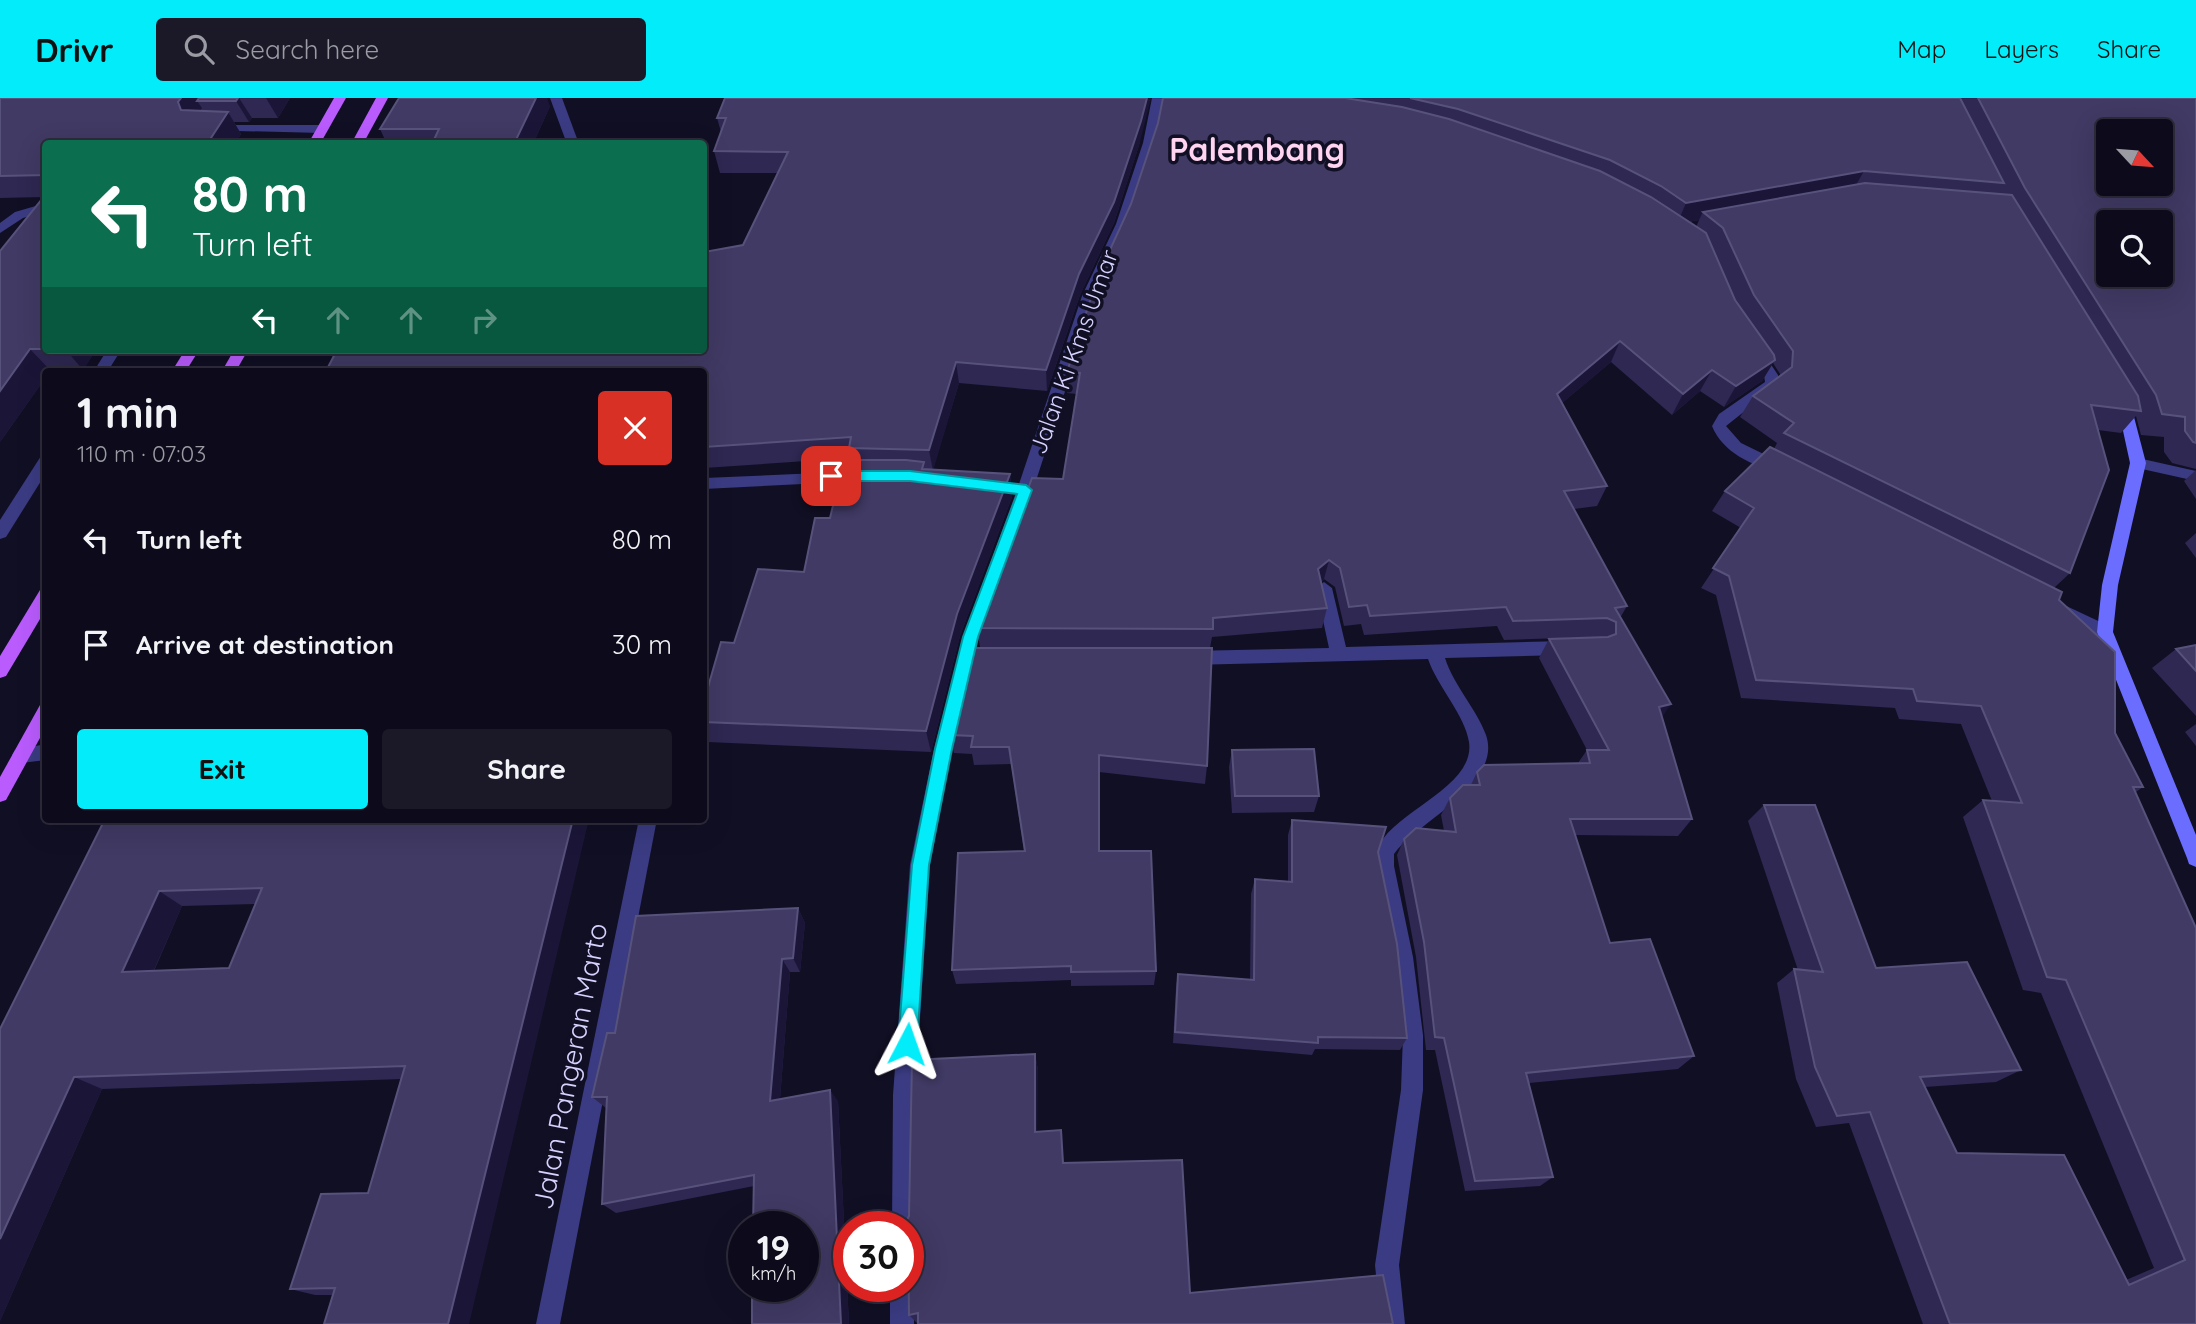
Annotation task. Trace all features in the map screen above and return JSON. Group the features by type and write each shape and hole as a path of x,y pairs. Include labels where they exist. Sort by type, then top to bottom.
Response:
{"main road":[{"path":"316,140 340,98"},
{"path":"359,140 382,98"},
{"path":"2,664 42,600"},
{"path":"0,794 42,718"}],"street":[{"path":"217,98 200,125 201,128 322,129"},
{"path":"556,98 572,140"},
{"name":"Jalan Ki Kms Umar","path":"903,1211 904,1095 920,865 943,749 973,657 971,637 1089,296 1122,224 1145,155 1158,98"},
{"path":"0,229 19,215 42,207"},
{"path":"1748,341 1771,375 1772,384 1724,418 1719,426 1721,436 1728,443 1789,474"},
{"path":"2110,387 2127,417 2138,463 2110,584 2105,632 2196,858"},
{"path":"2138,463 2196,476"},
{"path":"0,533 42,466"},
{"path":"707,484 831,476 884,476"},
{"path":"1324,588 1339,654"},
{"path":"2045,601 2105,632"},
{"path":"1168,658 1582,647"},
{"path":"1394,1324 1387,1265 1412,1090 1413,1035 1403,957 1384,866 1385,852 1392,842 1461,782 1472,769 1479,752 1478,736 1441,672 1434,652"},
{"path":"22,755 42,752"},
{"name":"Jalan Pangeran Marto","path":"548,1324 647,823"},
{"path":"902,1302 902,1324"}],"building":[{"path":"0,98 181,98 178,102 181,110 228,112 210,140 42,140 42,175 0,176"},
{"path":"199,98 238,98 236,101 197,101"},
{"path":"399,98 536,98 516,140 434,140 439,129 380,129"},
{"path":"725,98 1147,98 1114,202 1079,274 1046,370 956,362 929,450 849,448 851,437 707,447 707,368 328,368 335,354 707,354 707,251 743,245 788,152 714,151 726,118 717,118"},
{"path":"1163,98 1345,98 1402,107 1449,119 1600,171 1651,197 1706,233 1735,300 1774,355 1775,360 1736,386 1712,370 1683,394 1620,341 1557,394 1607,486 1564,491 1627,606 1615,608 1671,704 1659,707 1692,819 1570,819 1610,943 1650,939 1694,1056 1526,1073 1553,1177 1475,1181 1444,1038 1435,1037 1424,942 1404,839 1416,828 1456,832 1450,798 1463,785 1480,785 1477,772 1484,765 1590,763 1587,750 1609,750 1549,639 1608,637 1616,634 1616,622 1607,618 1513,621 1506,607 1370,616 1367,605 1349,607 1340,568 1329,560 1318,569 1327,608 1213,618 1213,629 977,628 1032,478 1063,479 1080,373 1067,372 1098,276 1131,204 1158,123"},
{"path":"1410,98 1960,98 2004,183 1864,171 1686,203 1661,186 1610,160 1458,109"},
{"path":"1978,98 2196,98 2196,443 2185,431 2185,417 2162,414 2156,395 2025,188"},
{"path":"1865,183 2012,195 2138,396 2141,411 2091,405 2109,470 2070,573 1784,433 1794,423 1753,396 1792,367 1793,351 1754,295 1723,228 1703,212"},
{"path":"42,199 42,349 30,349 0,391 0,251"},
{"path":"1770,447 2062,592 2059,600 2115,652 2115,733 2143,787 2133,787 2196,928 2196,1324 1950,1324 1870,1112 1837,1116 1815,1067 1794,969 1823,972 1764,805 1815,805 1876,968 1967,962 2021,1070 1920,1077 1957,1153 2064,1155 2129,1285 2185,1260 2066,980 2047,977 1983,800 2022,803 1981,706 1917,701 1913,689 1756,680 1729,576 1713,568 1754,508 1725,491"},
{"path":"844,460 906,460 924,462 922,469 1010,474 957,614 926,731 707,722 707,691 721,642 734,643 758,569 804,572 815,518 830,518"},
{"path":"2196,645 2196,671 2176,649"},
{"path":"972,648 1212,648 1207,766 1099,755 1099,851 1151,851 1156,971 1071,972 1071,966 952,970 958,853 1025,851 1009,747 971,747 973,736 951,735"},
{"path":"1314,749 1319,796 1235,796 1232,750"},
{"path":"1292,820 1386,827 1378,852 1397,944 1407,1038 1318,1037 1318,1043 1175,1032 1178,974 1254,980 1255,879 1292,882"},
{"path":"103,823 572,823 448,1324 324,1324 335,1288 290,1289 321,1194 368,1193 405,1066 74,1077 0,1239 0,1029","holes":["262,888 229,968 122,972 159,891"]},
{"path":"798,908 793,958 782,959 770,1101 830,1090 836,1211 833,1211 833,1302 840,1302 841,1324 752,1324 752,1302 819,1302 819,1211 753,1211 754,1175 602,1204 607,1097 592,1097 607,1033 615,1033 636,916"},
{"path":"1035,1054 1035,1132 1061,1130 1063,1163 1182,1160 1190,1293 1383,1275 1393,1324 918,1324 918,1313 909,1315 909,1302 924,1302 924,1211 909,1211 912,1060"}],"district":[{"name":"Palembang","path":"1257,150"}],"route":[{"path":"831,476 910,476 1026,490 971,637 943,749 920,865 907,1044"}]}
